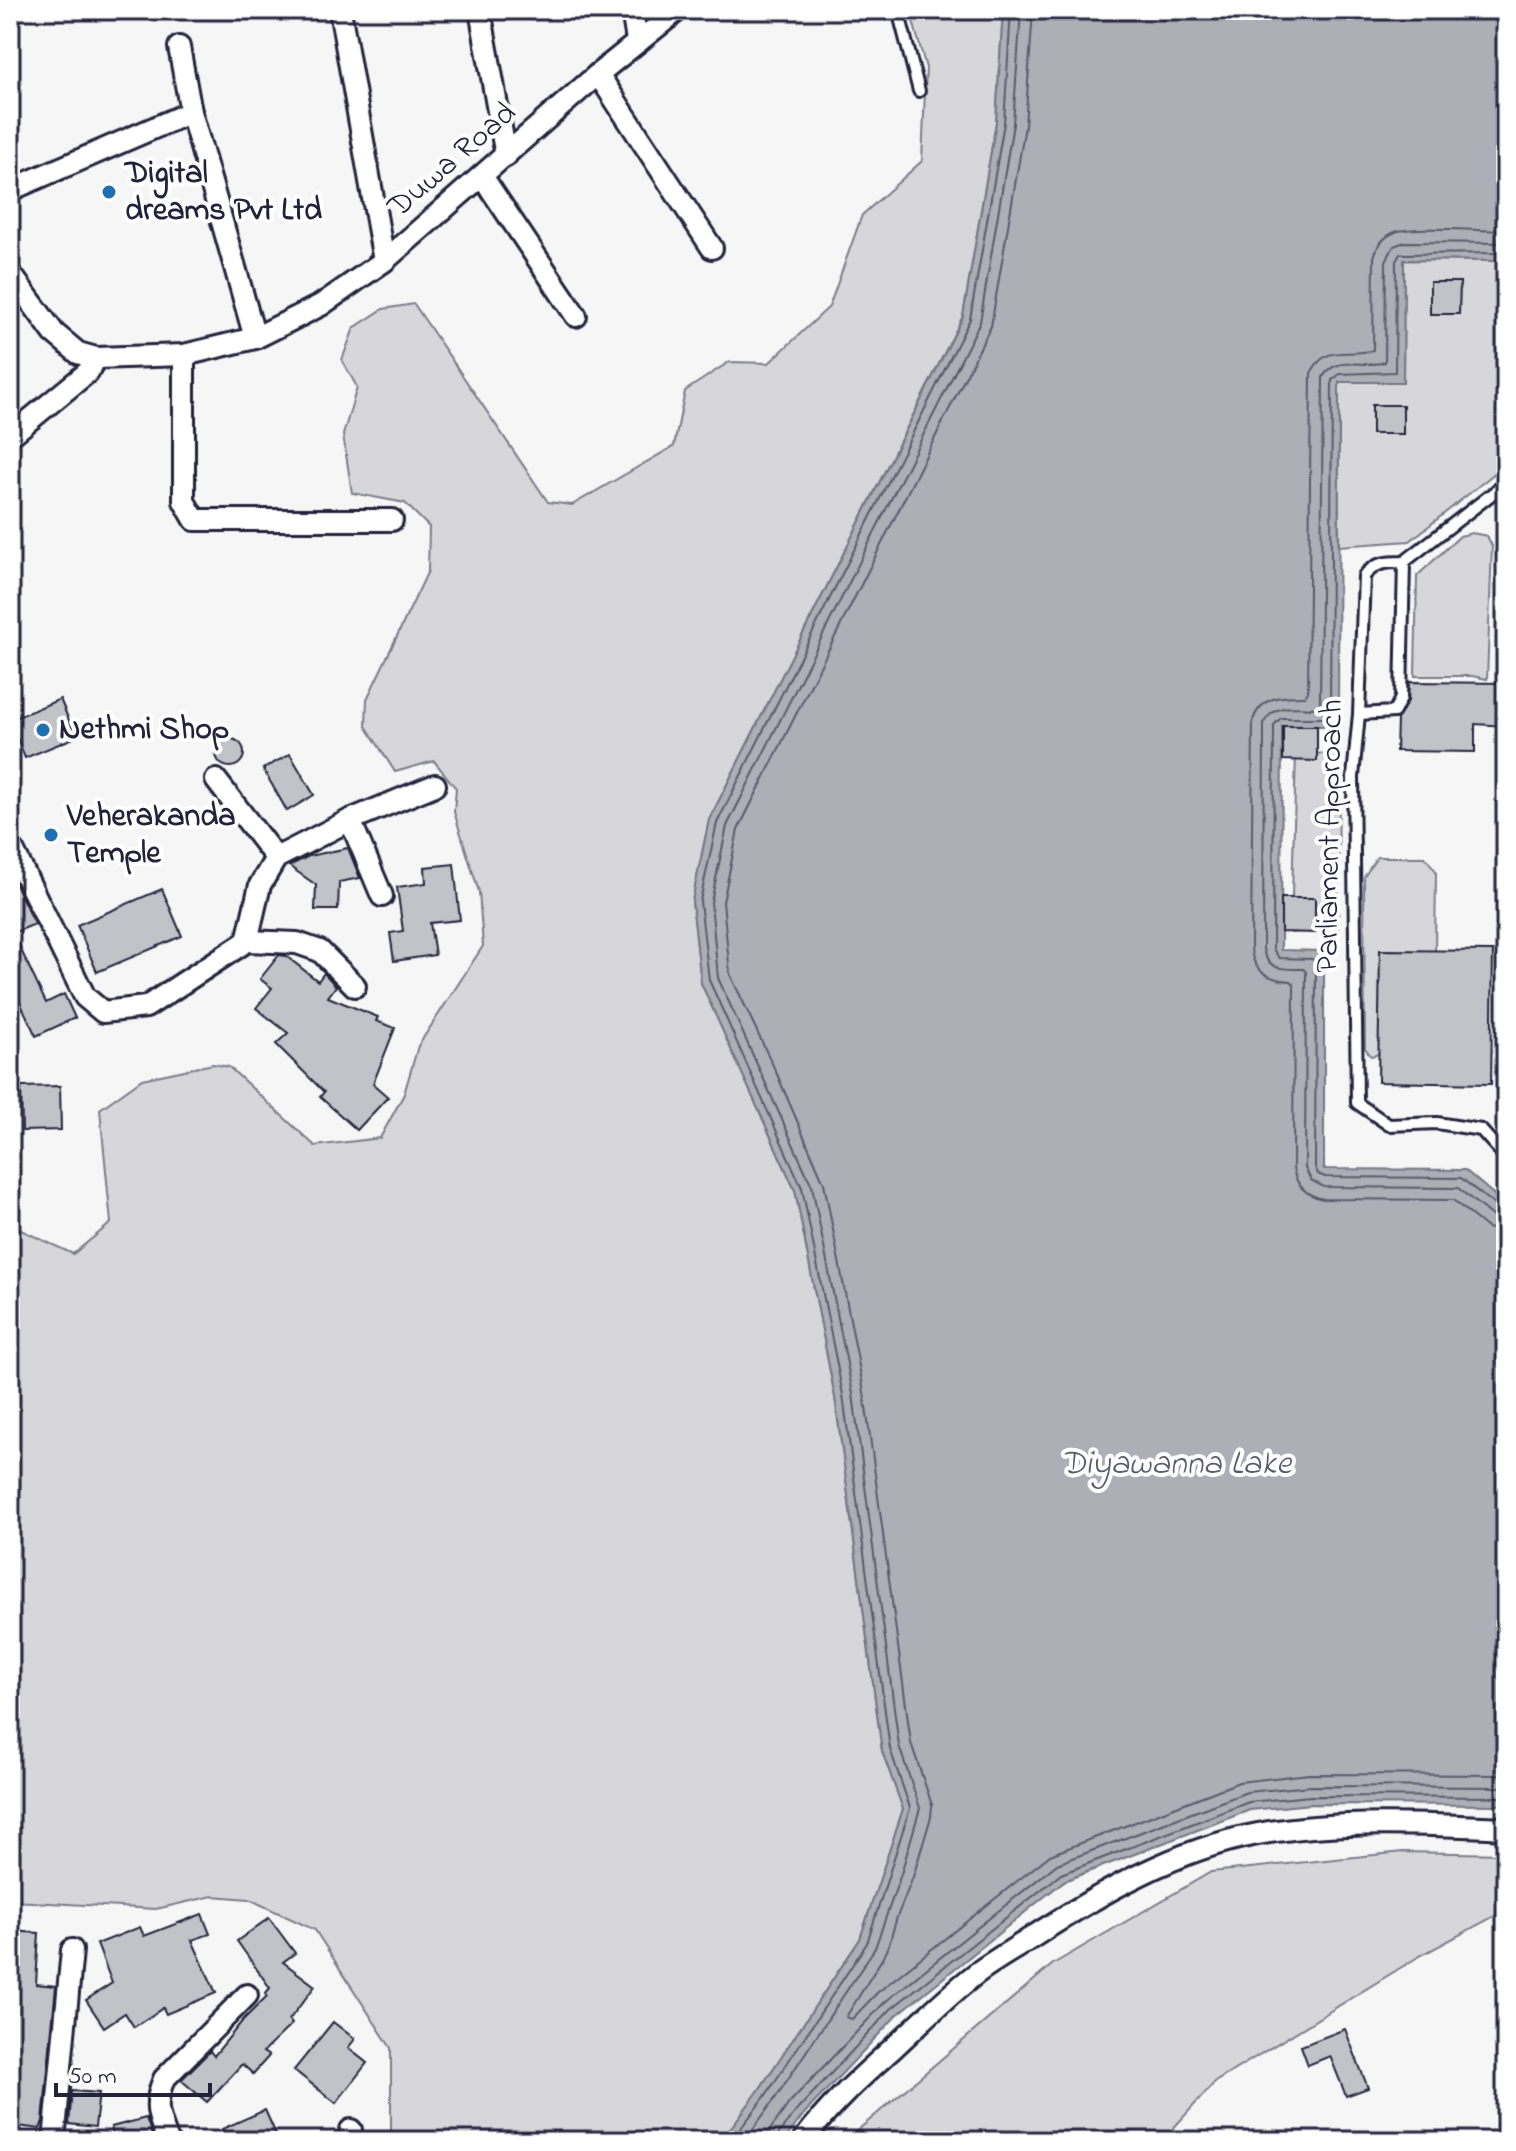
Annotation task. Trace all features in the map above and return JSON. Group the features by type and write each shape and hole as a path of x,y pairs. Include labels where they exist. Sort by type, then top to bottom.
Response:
{"street":[{"path":"340,10 384,261"},
{"path":"480,10 506,156"},
{"path":"632,10 637,41"},
{"name":"Duwa Road","path":"96,358 184,355 255,338 321,305 384,261 598,74 678,10"},
{"path":"179,47 191,112 255,338"},
{"path":"598,74 712,248"},
{"path":"10,190 191,112"},
{"path":"482,176 576,316"},
{"path":"10,273 54,333 78,353 96,358 88,372 10,436"},
{"path":"184,355 184,501 195,520 392,520"},
{"path":"216,780 276,858"},
{"path":"247,941 260,885 276,858 350,820 435,785"},
{"path":"350,820 382,896"},
{"path":"10,844 85,997 103,1012 146,1007 247,941 297,943 320,951 355,986"},
{"path":"803,2141 822,2115 854,2083 978,1972 1061,1918 1130,1880 1189,1853 1257,1834 1310,1828 1506,1828"},
{"path":"54,2141 72,1950"},
{"path":"168,2141 157,2114 156,2096 164,2079 247,1995"}],"lane":[{"path":"898,10 919,91"},
{"name":"Parliament Approach","path":"1506,483 1404,562 1374,565 1364,576 1359,714 1353,777 1352,867 1357,1103 1389,1125 1437,1123 1481,1130 1506,1158"},
{"path":"1359,714 1394,712 1401,698 1404,562"}],"shaded area":[{"path":"910,10 1003,10 996,122 963,316 709,820 692,901 701,983 795,1190 835,1397 882,1751 903,1809 860,1939 757,2093 721,2141 391,2141 391,2048 315,1930 249,1899 213,1896 156,1909 14,1901 10,1904 10,1225 73,1254 111,1223 100,1109 142,1079 213,1064 229,1067 315,1146 380,1138 404,1094 418,1046 483,946 479,892 454,812 456,788 434,761 395,772 366,726 367,699 428,571 429,527 405,503 352,493 343,435 357,387 342,360 354,328 383,309 414,304 548,502 572,505 674,446 685,391 729,362 769,363 829,307 862,215 922,161 926,68"},
{"path":"1404,260 1506,261 1506,464 1410,541 1339,546 1339,382 1403,382"},
{"path":"1472,533 1487,536 1492,546 1487,679 1415,676 1417,576 1460,536"},
{"path":"1296,753 1339,754 1338,929 1291,933"},
{"path":"1377,857 1425,857 1436,871 1435,951 1379,1054 1371,1056 1365,1048 1364,877"},
{"path":"1403,1852 1506,1854 1506,1910 1418,1957 1215,2082 1158,2141 845,2141 1053,1964 1211,1872"}],"water":[{"name":"Diyawanna Lake","path":"1003,10 1506,10 1506,261 1404,260 1403,382 1339,382 1338,726 1282,726 1281,950 1324,951 1324,1169 1465,1170 1506,1205 1506,1805 1311,1804 1250,1810 1064,1881 897,2015 804,2114 784,2141 721,2141 757,2093 860,1939 903,1809 882,1751 835,1397 795,1190 701,983 692,901 709,820 963,317 996,122"}],"building":[{"path":"1430,282 1460,282 1459,314 1430,314"},
{"path":"1372,405 1403,405 1403,434 1372,434"},
{"path":"1409,682 1506,683 1506,726 1475,724 1475,752 1396,751 1397,719 1408,701"},
{"name":"Nethmi Shop","path":"60,699 76,737 25,758 10,720"},
{"path":"1283,726 1317,726 1317,761 1283,760"},
{"path":"230,739 240,743 244,753 240,763 230,767 220,763 216,753 220,743"},
{"path":"290,754 314,795 287,811 263,769"},
{"path":"348,848 360,878 339,882 338,910 315,910 316,885 289,866 309,856"},
{"path":"454,864 460,920 430,923 435,955 394,961 390,933 403,931 397,887 426,883 425,867"},
{"path":"10,874 35,924 13,933 46,1003 64,994 75,1018 36,1036 10,981"},
{"path":"162,889 182,936 97,972 77,925"},
{"path":"1281,898 1315,898 1315,933 1281,932"},
{"path":"1380,950 1493,951 1491,1084 1378,1082"},
{"path":"279,955 286,956 318,981 324,973 336,986 328,997 378,1017 376,1021 395,1028 373,1084 388,1097 357,1130 320,1097 324,1092 276,1044 288,1033 256,1008 272,988 260,979"},
{"path":"60,1086 61,1130 22,1131 21,1087"},
{"path":"202,1914 210,1934 192,1940 216,1993 166,2014 163,2008 134,2027 125,2013 104,2027 86,2000 112,1983 97,1944 140,1927 144,1936"},
{"path":"269,1918 295,1953 283,1962 315,1986 289,2020 292,2024 263,2052 269,2056 253,2074 242,2064 207,2102 181,2080 210,2051 214,2056 267,1996 265,1994 270,1988 237,1941"},
{"path":"10,1931 39,1933 36,1984 56,1986 40,2129 10,2125 10,2030 16,1972 10,1972"},
{"path":"333,2022 355,2039 348,2048 367,2063 336,2103 294,2070"},
{"path":"1345,2029 1368,2088 1346,2096 1330,2056 1308,2065 1301,2046"},
{"path":"72,2091 99,2093 95,2127 69,2124"},
{"path":"265,2110 279,2141 228,2141 222,2129"},
{"path":"146,2118 154,2141 115,2141 111,2127"}],"place":[{"name":"Digital dreams Pvt Ltd","path":"109,192"},
{"name":"Nethmi Shop","path":"43,730"},
{"name":"Veherakanda Temple","path":"51,835"}]}
